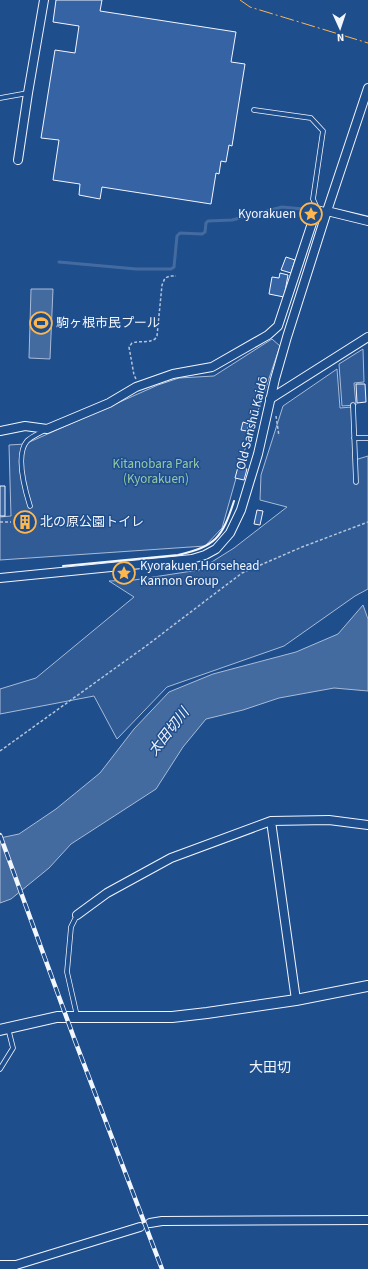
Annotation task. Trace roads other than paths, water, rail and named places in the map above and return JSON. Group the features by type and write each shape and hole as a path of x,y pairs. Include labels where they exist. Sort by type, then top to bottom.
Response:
{"street":[{"path":"18,160 44,0"},
{"name":"Old Sanshū Kaidō","path":"0,578 192,559 205,555 216,549 230,533 241,510 258,454 270,399 285,344 368,88"},
{"path":"0,431 25,426 47,429 109,403 140,386 173,374 212,367 268,335 278,326 314,217 327,211 368,221"},
{"path":"270,399 368,337"},
{"path":"77,915 106,893 170,858 271,821 329,820 368,825"},
{"path":"271,821 296,1000"},
{"path":"4,1029 57,1017 172,1017 208,1013 296,1000 368,986"},
{"path":"150,1223 162,1221 368,1220"},
{"path":"0,1265 16,1264 140,1227"}],"lane":[{"path":"0,98 28,92"},
{"path":"254,110 311,118 323,131 313,199 317,208 327,211"},
{"path":"292,283 304,287"},
{"path":"353,405 356,482"},
{"path":"30,506 24,486 22,452 28,441 47,429"},
{"path":"354,438 368,438"},
{"path":"77,915 71,927 67,972 78,1016"},
{"path":"0,1069 13,1048 4,1029"}],"water":[{"name":"駒ヶ根市民プール","path":"31,289 53,289 50,359 29,358"},
{"name":"太田切川","path":"363,605 368,619 368,691 334,688 279,698 243,710 206,719 183,747 156,789 71,844 49,868 11,899 0,903 0,838 19,834 56,809 100,773 134,729 169,692 213,674 296,652 338,634"}],"waterway":[{"path":"59,262 136,269 171,269 174,267 177,236 180,233 202,234 205,232 206,223 208,221 232,220 282,207 303,209"}],"railway":[{"path":"0,835 74,1038 162,1269"}],"place":[{"name":"Kyorakuen","path":"311,214"},
{"name":"駒ヶ根市民プール","path":"41,323"},
{"name":"北の原公園トイレ","path":"25,522"},
{"name":"Kyorakuen Horsehead Kannon Group","path":"124,573"}],"district":[{"name":"大田切","path":"270,1068"}],"park label":[{"name":"Kitanobara Park (Kyorakuen)","path":"156,472"}]}
